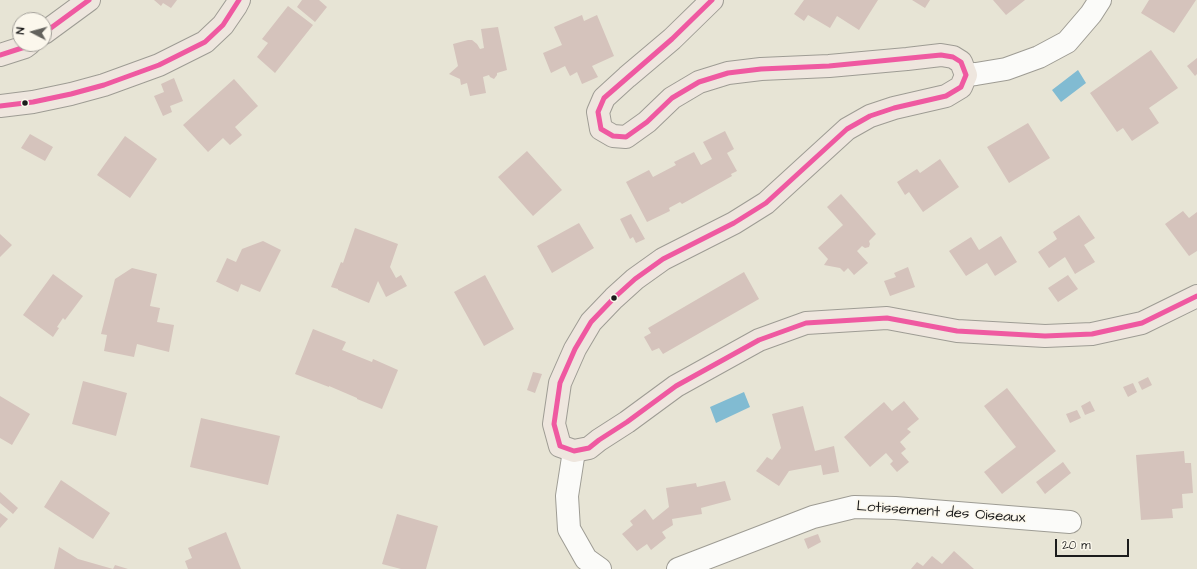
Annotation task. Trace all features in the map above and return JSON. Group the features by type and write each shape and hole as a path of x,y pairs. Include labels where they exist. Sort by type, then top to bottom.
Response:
{"main road":[{"path":"52,27 89,0"},
{"path":"0,106 32,102 72,94 104,85 158,65 205,42 223,25 239,0"},
{"path":"712,0 672,39 604,98 598,112 601,129 613,136 626,137 647,122 672,98 699,82 728,73 761,69 829,66 941,55 953,56 961,62 966,75 961,87 946,96 894,108 870,116 848,129 766,203 734,223 662,259 635,279 614,298 591,322 575,349 560,383 554,424 560,446 574,451 589,448 676,386 759,340 806,323 887,318 957,331 1045,336 1092,334 1142,323 1197,296"},
{"path":"0,55 12,51"}],"street":[{"path":"966,75 1006,69 1039,57 1066,42 1100,0"},
{"path":"574,451 567,496 569,529 586,559 600,569"},
{"name":"Lotissement des Oiseaux","path":"678,569 813,517 854,506 1070,522"}],"water":[{"path":"1078,70 1086,83 1061,102 1052,90"},
{"path":"744,392 750,407 716,423 710,407"}],"building":[{"path":"154,0 177,0 171,8 163,3 161,6"},
{"path":"302,0 319,0 327,7 315,22 297,7"},
{"path":"804,0 878,0 859,30 837,16 830,28 808,15 804,21 794,14"},
{"path":"912,0 930,0 925,8"},
{"path":"993,0 1025,0 1006,15"},
{"path":"1149,0 1196,0 1174,33 1141,13"},
{"path":"288,6 313,25 275,73 257,57 268,43 262,39"},
{"path":"582,15 584,21 597,15 614,56 592,66 598,77 582,84 577,72 570,76 565,66 551,73 543,53 562,45 554,27"},
{"path":"498,27 507,70 497,73 494,79 489,75 483,77 486,93 470,96 467,83 461,85 460,79 449,74 458,66 453,44 472,40 480,49 484,48 481,29"},
{"path":"1151,50 1178,88 1149,108 1159,123 1132,141 1123,128 1117,132 1090,93"},
{"path":"1197,58 1197,74 1195,76 1187,66"},
{"path":"174,78 183,101 170,106 172,112 163,116 154,96 164,92 161,84"},
{"path":"234,79 258,106 235,127 242,135 230,145 223,138 208,152 183,125"},
{"path":"1028,123 1050,158 1009,183 987,147"},
{"path":"725,131 734,149 727,153 737,171 731,174 732,176 682,204 680,202 669,208 670,211 647,222 626,182 649,170 653,177 676,165 674,162 694,152 701,165 712,159 703,142"},
{"path":"30,134 53,147 45,161 21,148"},
{"path":"125,136 157,159 130,198 97,175"},
{"path":"527,151 562,190 533,216 498,177"},
{"path":"940,159 959,187 923,212 909,192 905,195 897,182 917,169 920,173"},
{"path":"841,194 876,234 869,241 869,247 865,248 862,246 857,251 868,263 854,275 848,268 844,272 840,268 824,265 828,259 818,248 843,225 827,207"},
{"path":"1183,211 1189,218 1197,212 1197,251 1189,256 1165,224"},
{"path":"631,214 645,239 636,243 633,237 630,239 620,219"},
{"path":"1079,215 1095,238 1084,245 1095,262 1075,274 1065,257 1049,268 1038,252 1057,239 1053,232"},
{"path":"579,223 594,248 552,273 537,246"},
{"path":"355,228 398,244 390,267 396,278 401,275 407,286 386,297 378,281 369,303 331,287 341,262 343,263"},
{"path":"0,234 12,245 0,257"},
{"path":"1001,236 1017,262 995,276 987,263 966,276 949,251 971,237 979,250"},
{"path":"263,241 281,250 260,292 241,284 238,292 216,282 227,258 236,262 242,249"},
{"path":"908,267 915,287 890,296 884,281 896,277 894,273"},
{"path":"132,268 157,274 150,306 160,308 157,322 174,325 169,352 137,344 134,357 104,351 107,335 101,334 115,279"},
{"path":"744,272 759,299 663,354 659,348 652,351 644,337 651,333 648,328"},
{"path":"53,274 83,296 65,320 63,318 53,337 23,315"},
{"path":"485,275 514,329 484,346 454,292"},
{"path":"1068,275 1078,289 1058,302 1048,288"},
{"path":"313,329 346,342 342,350 372,362 373,359 398,370 382,409 329,386 295,374"},
{"path":"533,372 542,374 535,393 527,390"},
{"path":"1148,377 1152,385 1142,390 1138,382"},
{"path":"83,381 127,393 116,436 72,424"},
{"path":"1133,383 1137,392 1128,397 1123,387"},
{"path":"1007,388 1056,451 1002,494 984,472 1016,447 984,406"},
{"path":"0,396 30,414 12,445 0,438"},
{"path":"904,401 919,419 907,429 911,432 900,442 906,449 901,453 909,462 897,472 890,464 893,461 886,453 870,467 844,437 884,402 892,411"},
{"path":"1090,401 1095,411 1085,415 1081,406"},
{"path":"803,406 815,451 834,446 839,472 823,475 821,465 789,471 779,486 756,471 767,457 772,460 781,448 772,414"},
{"path":"1077,410 1081,418 1070,423 1066,414"},
{"path":"201,418 280,436 268,485 190,467"},
{"path":"1184,451 1185,463 1191,463 1193,493 1182,494 1183,508 1172,509 1173,518 1141,520 1136,455"},
{"path":"1063,462 1071,473 1045,494 1036,482"},
{"path":"61,480 110,513 93,539 44,507"},
{"path":"725,481 731,500 701,508 702,514 672,519 673,525 662,532 666,538 651,550 647,544 637,551 622,534 633,525 630,521 645,509 653,520 669,507 666,488 696,483 697,487"},
{"path":"0,492 18,508 13,514 0,503"},
{"path":"0,513 8,519 0,528"},
{"path":"397,514 438,526 426,569 401,569 382,564"},
{"path":"226,532 241,569 188,569 185,561 192,558 188,548"},
{"path":"818,534 821,542 808,549 804,539"},
{"path":"59,547 78,559 113,569 54,569"},
{"path":"954,551 974,569 911,569 917,562 923,566 932,556 942,564"},
{"path":"115,565 128,569 113,569"}],"transit line":[{"path":"52,27 89,0"},
{"path":"0,106 33,102 71,94 104,85 159,65 205,42 223,25 239,0"},
{"path":"712,0 672,39 604,98 598,112 601,129 613,136 626,137 647,122 672,98 699,82 728,73 761,69 829,66 941,55 953,57 961,62 966,75 961,87 946,96 894,108 870,116 847,129 766,203 734,223 663,259 635,279 614,298 591,322 575,349 560,383 554,424 560,446 574,451 589,448 676,386 759,340 806,323 887,318 957,331 1045,336 1092,334 1142,323 1197,296"},
{"path":"0,55 12,51"}]}
